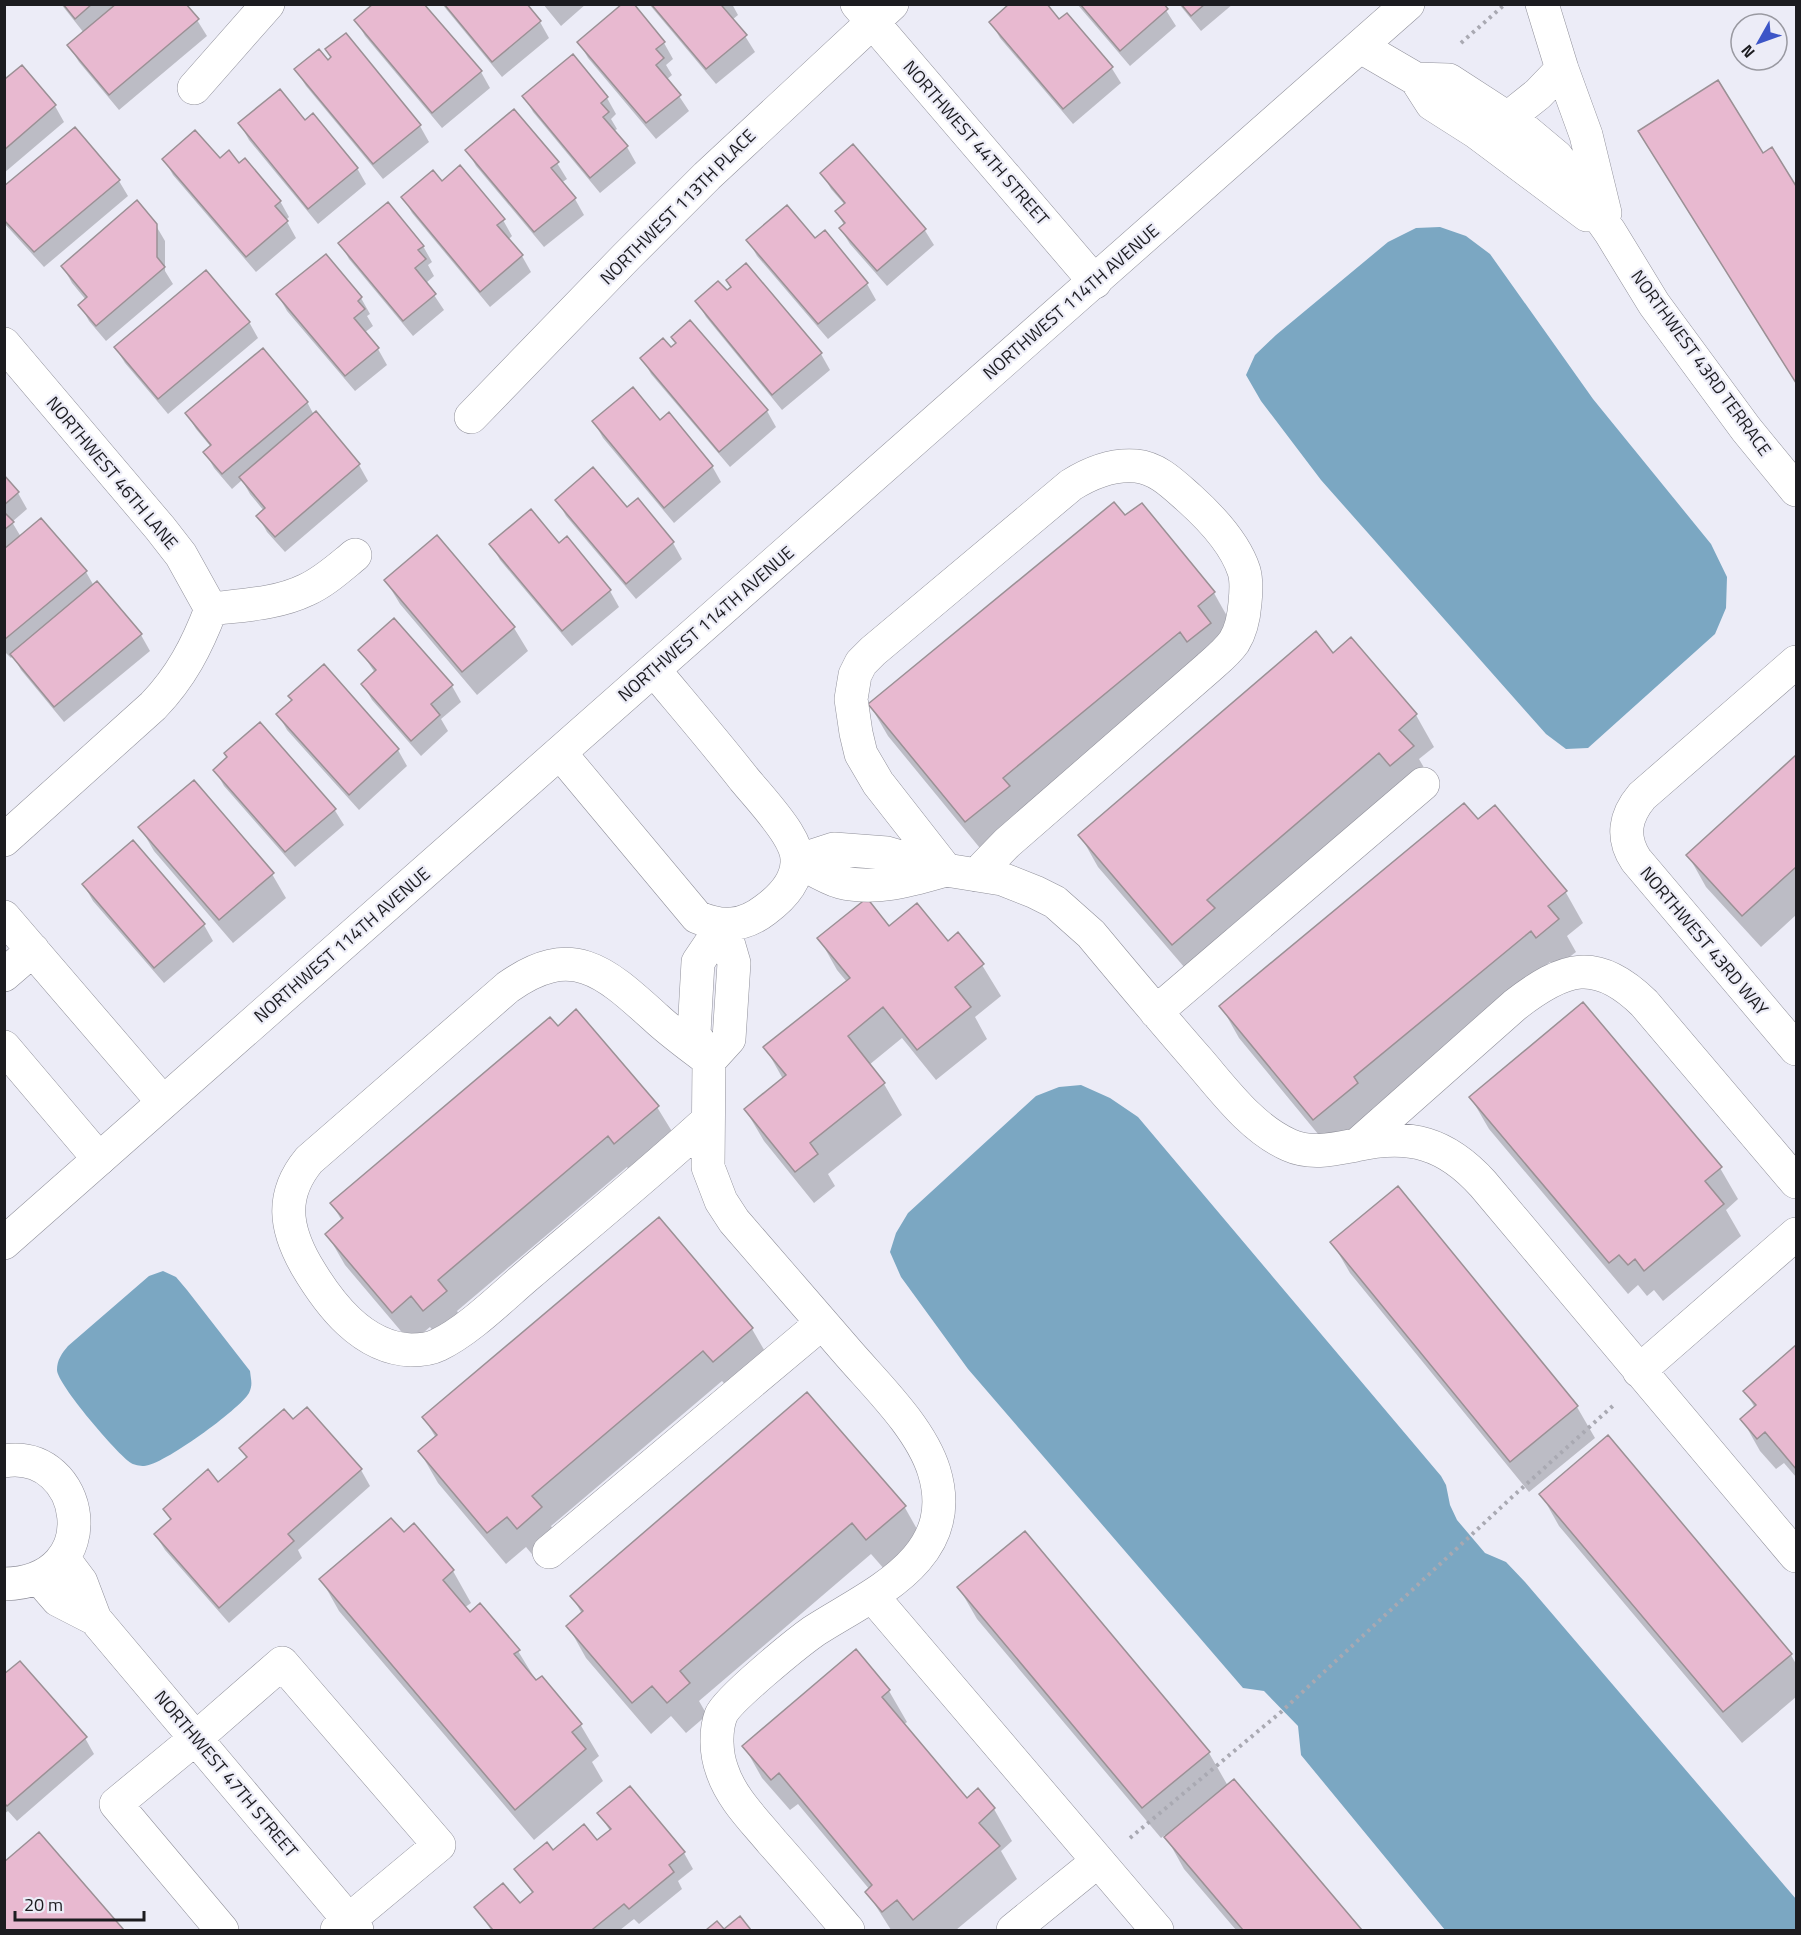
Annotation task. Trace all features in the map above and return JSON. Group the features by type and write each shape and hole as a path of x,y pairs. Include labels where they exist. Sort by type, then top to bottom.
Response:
{"street":[{"path":"194,88 268,4"},
{"name":"NORTHWEST 114TH AVENUE","path":"4,1243 1408,4"},
{"name":"NORTHWEST 43RD TERRACE","path":"1542,4 1586,135 1610,232"},
{"name":"NORTHWEST 44TH STREET","path":"874,11 1095,282"},
{"name":"NORTHWEST 113TH PLACE","path":"471,417 707,176 874,11"},
{"name":"NORTHWEST 43RD TERRACE","path":"1361,47 1416,79 1432,104 1476,132 1610,232"},
{"path":"1508,118 1538,94 1562,69"},
{"name":"NORTHWEST 43RD TERRACE","path":"1416,79 1449,80 1508,118 1557,157 1610,232 1671,328 1751,435 1797,490"},
{"name":"NORTHWEST 46TH LANE","path":"4,344 167,537 181,555 211,609"},
{"path":"1137,466 1167,478 1204,512 1235,550 1244,572 1246,590 1245,610 1240,630 1233,643 1208,668 1007,843 961,873 878,783 861,754 855,734 851,699 855,675 861,663 1071,485 1087,475 1105,469 1137,466"},
{"path":"4,840 170,689 188,663 211,609 276,600 306,590 326,579 355,555"},
{"name":"NORTHWEST 43RD WAY","path":"1797,662 1642,796 1635,805 1626,826 1630,851 1636,860 1797,1049"},
{"path":"560,753 697,917 711,923 737,925 749,921 777,900 787,890 795,875 797,861 788,835 654,670"},
{"path":"1156,1012 1423,784"},
{"path":"797,861 839,882 893,885 961,873 1002,879 1035,892 1062,908 1091,934 1232,1100 1260,1127 1278,1139 1292,1147 1310,1150 1332,1150 1384,1140 1412,1140 1436,1147 1455,1158 1469,1169 1797,1556"},
{"path":"4,916 163,1102"},
{"path":"723,925 698,962 694,1033 709,1061 708,1167 721,1201 734,1221 912,1430 928,1458 937,1485 938,1511 927,1544 919,1557 873,1597 813,1632 741,1691 722,1714 717,1739 721,1769 729,1789 848,1930"},
{"path":"4,975 33,950"},
{"path":"707,1121 653,1170 478,1317 438,1345 427,1349 412,1350 379,1342 349,1322 306,1264 293,1240 289,1226 294,1180 309,1160 508,987 533,972 559,964 582,965 594,969 625,990 709,1061"},
{"path":"1358,1144 1535,989 1572,973 1591,971 1629,988 1644,1003 1797,1182"},
{"path":"4,1047 99,1159"},
{"path":"1639,1371 1797,1234"},
{"path":"549,1552 822,1323"},
{"path":"4,1584 21,1584 37,1580 52,1570 65,1555 72,1540 75,1524 73,1507 67,1491 56,1478 43,1468 27,1461 7,1459"},
{"name":"NORTHWEST 47TH STREET","path":"65,1555 69,1566 81,1582 95,1619 196,1738 348,1927"},
{"name":"NORTHWEST 47TH STREET","path":"37,1580 45,1585 58,1600 95,1619"},
{"path":"873,1597 1157,1930"},
{"path":"222,1930 116,1804 282,1663 439,1845 348,1927"},
{"path":"1013,1930 1098,1861"}],"path":[{"path":"1456,47 1504,4"},
{"path":"1098,1861 1135,1835 1281,1712 1621,1399 1639,1371"}],"water":[{"path":"1440,227 1466,236 1490,254 1593,399 1711,544 1727,577 1726,608 1715,634 1588,748 1566,749 1546,734 1321,480 1261,401 1246,375 1255,355 1276,335 1388,242 1416,228"},
{"path":"1081,1085 1110,1098 1138,1117 1441,1476 1457,1520 1485,1553 1506,1562 1525,1582 1796,1899 1796,1930 1445,1930 1301,1755 1298,1726 1264,1691 1243,1688 968,1369 901,1277 890,1252 896,1233 908,1213 1036,1096 1059,1087"},
{"path":"163,1271 176,1277 250,1371 251,1385 243,1401 200,1435 167,1457 153,1464 141,1466 132,1464 124,1457 89,1419 60,1378 57,1366 68,1346 149,1276"}],"building":[{"path":"63,4 92,4 75,19"},
{"path":"116,4 186,4 199,19 109,95 67,45"},
{"path":"373,4 424,4 482,71 432,113 354,20"},
{"path":"444,4 527,4 541,21 492,62"},
{"path":"622,4 634,4 665,42 656,49 664,58 656,65 681,95 646,123 577,42"},
{"path":"651,4 723,4 722,6 747,35 706,69"},
{"path":"1009,4 1047,4 1059,19 1067,13 1113,67 1063,109 989,22"},
{"path":"1080,4 1164,4 1168,9 1120,51"},
{"path":"1181,4 1205,4 1191,16"},
{"path":"346,33 421,125 373,164 294,69 319,49 328,60 331,57 325,49"},
{"path":"573,54 608,97 601,103 609,112 603,117 628,146 590,178 522,96"},
{"path":"22,65 56,105 4,150 4,77 6,78"},
{"path":"1718,80 1763,153 1772,147 1796,186 1796,383 1638,131"},
{"path":"280,89 305,120 313,113 358,168 308,209 238,123"},
{"path":"514,109 559,162 551,168 576,198 534,232 465,150"},
{"path":"75,127 120,180 34,252 4,220 4,186"},
{"path":"195,130 220,158 229,150 239,163 245,158 281,201 275,206 288,221 246,257 162,159"},
{"path":"853,144 926,229 877,271 839,228 845,223 835,211 845,203 820,173"},
{"path":"460,165 505,219 497,225 523,255 480,292 401,197 433,170 442,181"},
{"path":"137,200 157,224 157,257 165,267 96,326 78,305 87,297 61,266"},
{"path":"388,202 424,246 418,250 426,259 415,268 436,294 403,321 338,243"},
{"path":"787,205 815,238 825,230 868,283 818,324 746,240"},
{"path":"326,254 362,297 358,301 365,309 354,318 379,348 345,376 276,294"},
{"path":"746,263 822,353 772,395 695,301 718,281 727,290 731,287 726,280"},
{"path":"206,270 250,322 158,399 114,347"},
{"path":"690,320 768,410 719,452 640,358 663,338 671,347 676,343 671,337"},
{"path":"263,348 308,402 222,474 203,452 211,445 185,413"},
{"path":"633,387 660,420 669,412 713,466 664,508 592,421"},
{"path":"316,411 360,464 275,537 256,516 265,508 239,477"},
{"path":"593,467 627,507 638,498 674,542 626,584 555,500"},
{"path":"4,475 19,492 4,505"},
{"path":"1114,502 1125,515 1142,503 1215,592 1198,606 1211,623 1187,642 1180,632 1003,778 1010,786 965,822 868,704"},
{"path":"531,509 559,543 567,536 611,590 562,631 489,544"},
{"path":"4,512 14,522 4,530"},
{"path":"41,518 87,571 4,640 4,549"},
{"path":"437,535 515,627 462,672 384,580"},
{"path":"97,581 142,634 54,707 10,654"},
{"path":"394,618 453,685 431,704 440,715 411,741 361,684 376,670 358,650"},
{"path":"1316,631 1333,653 1351,637 1417,714 1399,730 1414,746 1390,766 1379,753 1207,900 1215,908 1172,945 1078,835"},
{"path":"324,664 399,749 349,795 276,714 292,700 288,696"},
{"path":"260,722 336,809 285,852 213,770 227,757 224,753"},
{"path":"1796,755 1796,867 1742,916 1686,855"},
{"path":"194,780 274,873 219,920 138,827"},
{"path":"1464,803 1478,819 1495,805 1567,891 1548,906 1559,919 1536,938 1531,931 1354,1077 1358,1083 1313,1120 1219,1006"},
{"path":"133,840 205,924 154,968 82,884"},
{"path":"867,898 889,926 917,903 948,941 958,932 984,964 955,987 971,1007 917,1050 883,1007 848,1036 885,1083 810,1143 818,1154 795,1172 744,1109 786,1075 763,1047 850,978 817,938"},
{"path":"1583,1002 1722,1167 1705,1181 1724,1204 1644,1271 1635,1259 1628,1265 1619,1255 1609,1263 1469,1097"},
{"path":"576,1009 659,1106 614,1144 608,1136 438,1280 447,1291 423,1311 411,1296 392,1313 325,1234 343,1218 330,1203 550,1017 558,1026"},
{"path":"1398,1186 1578,1406 1510,1462 1330,1242"},
{"path":"659,1217 753,1328 713,1362 703,1351 532,1496 542,1507 517,1529 507,1517 487,1533 418,1451 437,1435 422,1417"},
{"path":"1796,1345 1796,1469 1765,1432 1757,1439 1740,1419 1756,1405 1743,1391"},
{"path":"807,1392 906,1506 866,1540 852,1523 680,1671 690,1683 667,1703 652,1686 632,1703 566,1626 583,1611 570,1596"},
{"path":"307,1407 362,1469 288,1534 294,1541 219,1608 154,1534 171,1519 163,1509 208,1469 218,1482 247,1457 239,1448 284,1409 293,1419"},
{"path":"1608,1435 1792,1654 1723,1712 1539,1494"},
{"path":"391,1518 404,1532 414,1523 454,1570 443,1580 470,1612 480,1603 520,1650 514,1654 536,1680 542,1676 582,1724 572,1732 586,1749 515,1810 319,1579"},
{"path":"1025,1531 1210,1752 1142,1808 957,1587"},
{"path":"856,1649 890,1690 882,1697 967,1798 978,1788 995,1808 979,1823 1000,1846 913,1920 897,1900 882,1912 865,1892 872,1885 779,1773 771,1780 742,1746"},
{"path":"20,1661 87,1737 7,1806 4,1803 4,1674"},
{"path":"1234,1779 1362,1930 1243,1930 1164,1837"},
{"path":"630,1786 685,1852 669,1865 674,1872 629,1909 624,1904 594,1930 493,1930 474,1907 503,1883 520,1903 533,1892 514,1869 547,1842 553,1850 584,1824 597,1840 611,1829 597,1813"},
{"path":"39,1832 124,1930 4,1930 4,1862"},
{"path":"740,1916 751,1930 706,1930 717,1921 724,1929"}]}
